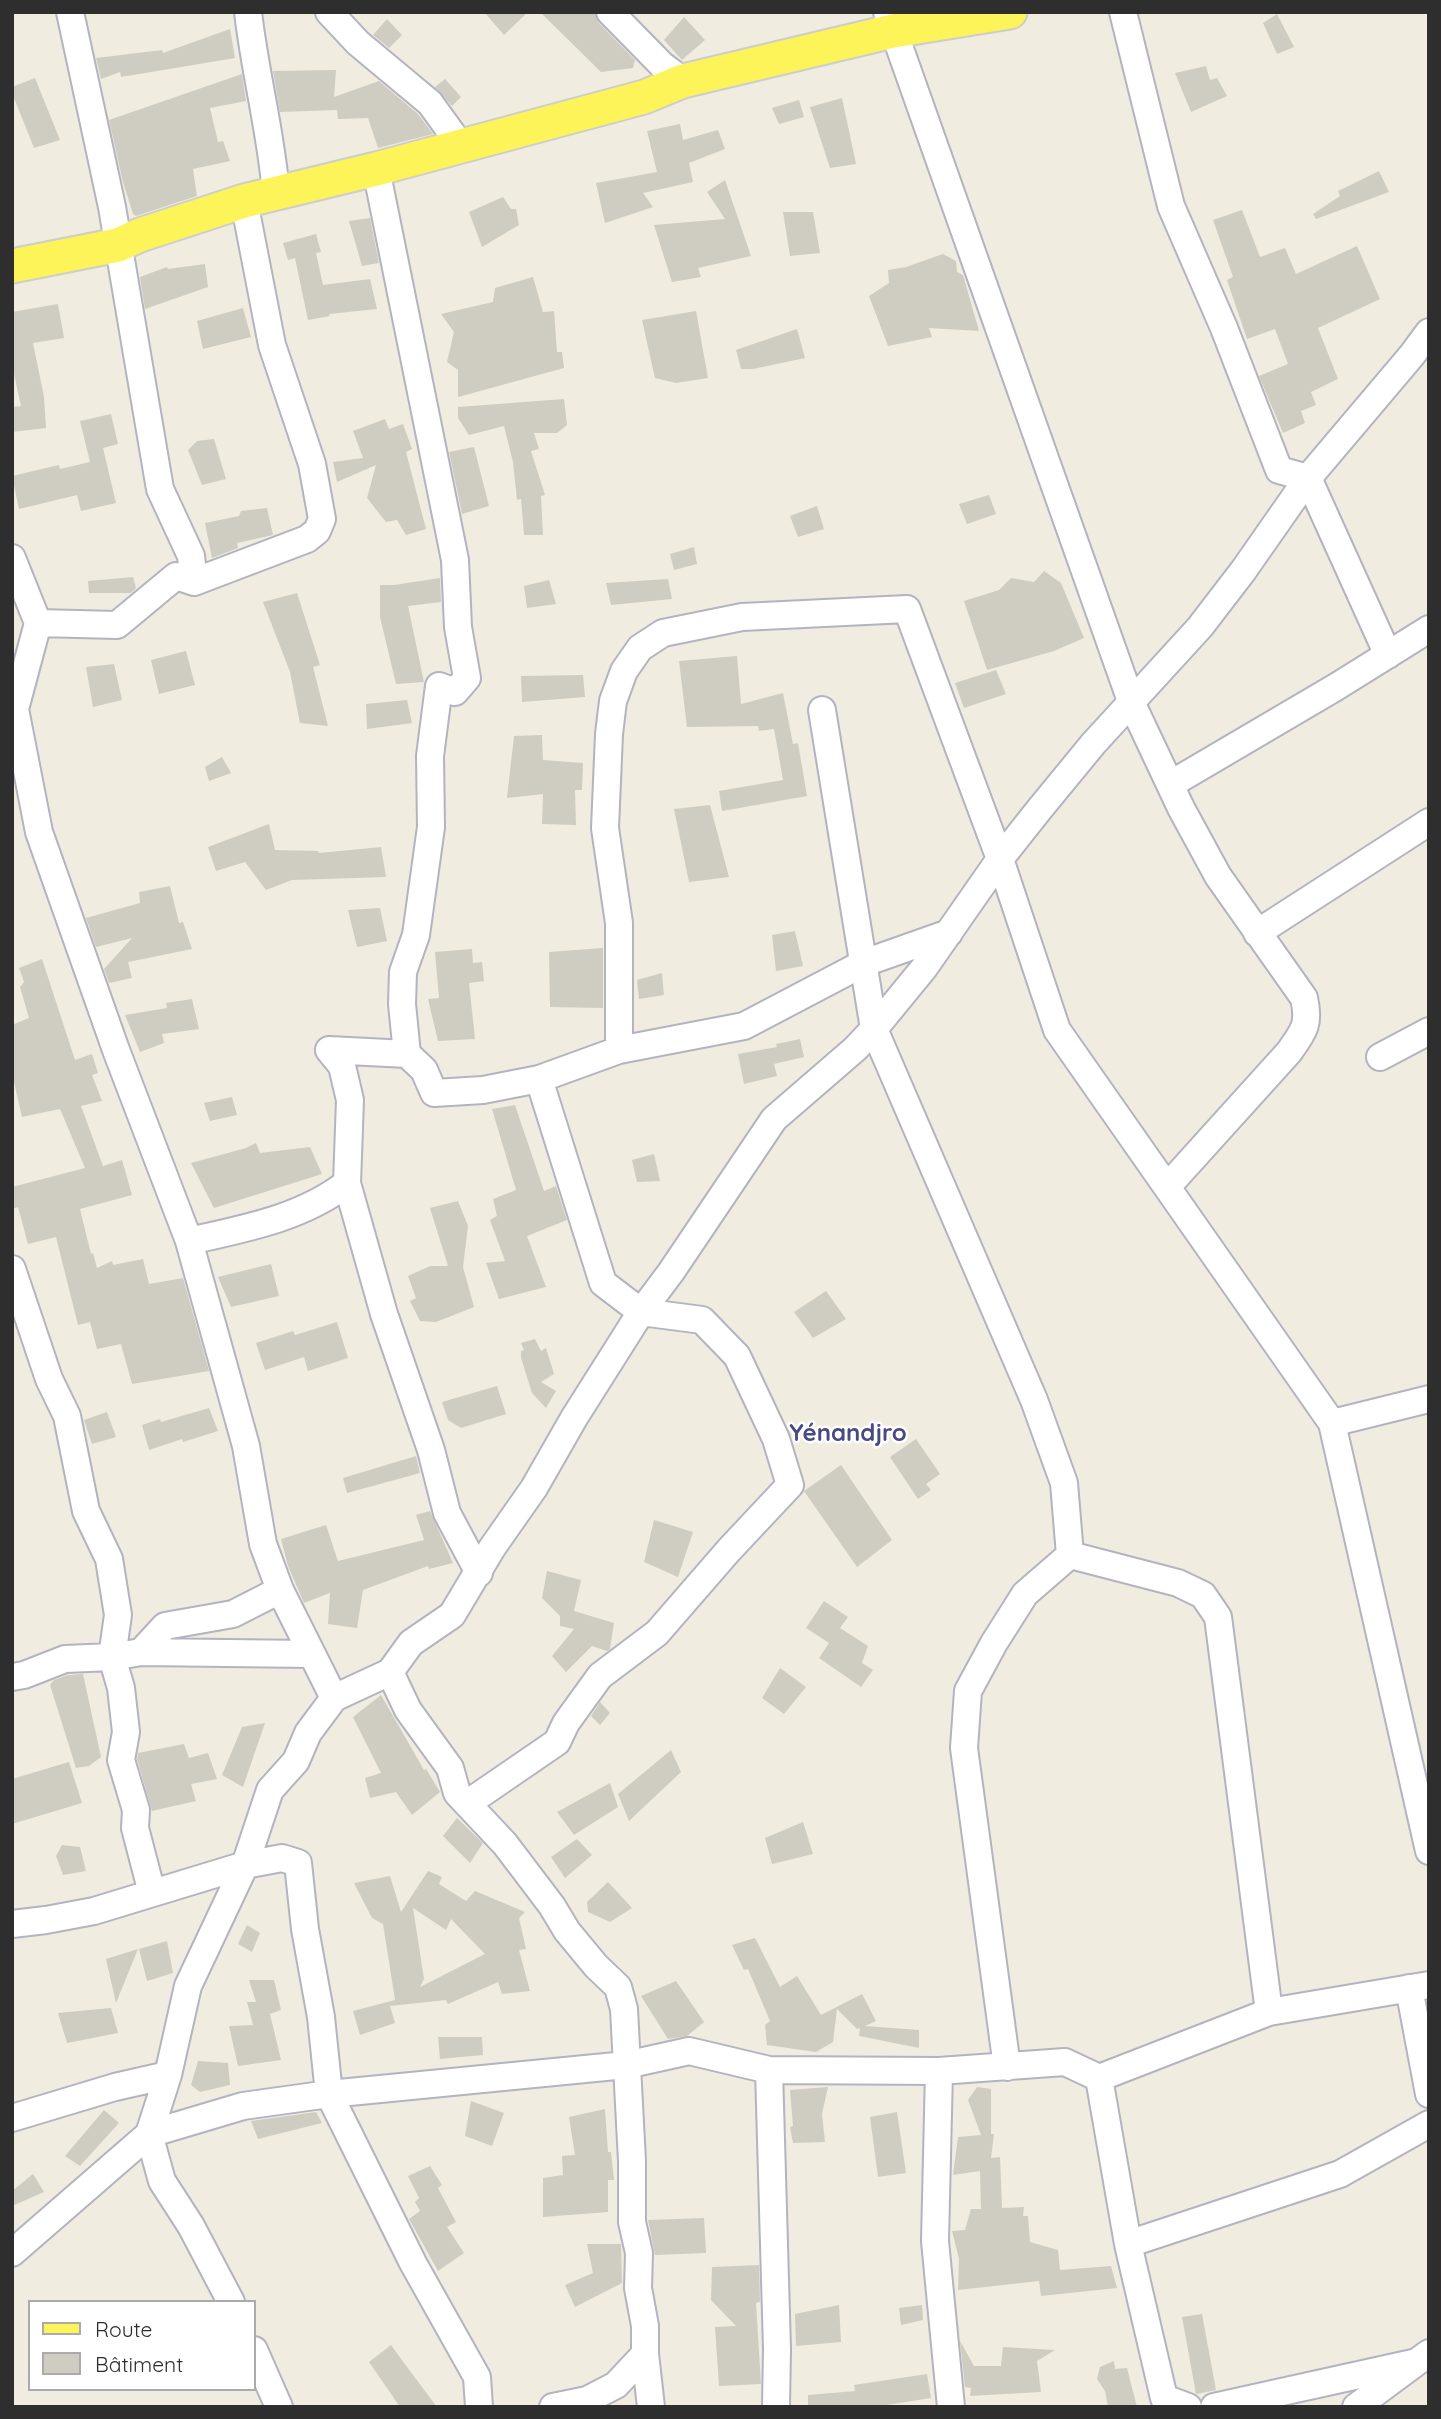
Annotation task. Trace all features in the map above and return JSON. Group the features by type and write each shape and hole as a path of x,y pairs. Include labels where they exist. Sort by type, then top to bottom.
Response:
{"main road":[{"path":"12,266 118,245 140,235 244,201 376,169 644,97 683,80 890,22 1010,12"}],"street":[{"path":"70,12 102,153 160,489 191,556 194,582"},
{"path":"248,12 254,64 272,150 276,193"},
{"path":"329,12 358,43 430,103 461,146"},
{"path":"610,12 662,65 683,80"},
{"path":"1123,12 1171,205 1224,328 1279,470 1308,478"},
{"path":"890,22 1132,704 1181,808 1218,876 1304,998 1308,1015 1302,1033 1289,1052 1167,1187"},
{"path":"376,169 455,560 458,627 467,678 456,692 439,687 430,756 431,827 416,934 403,972 402,1004 408,1054 424,1070 434,1093 483,1090 538,1079 619,1050 744,1026 864,963 949,933"},
{"path":"38,623 117,625 176,576 194,582 307,539 317,531 321,519 312,464 271,345 244,201"},
{"path":"230,2300 191,2226 162,2181 149,2134 168,2075 188,1986 244,1865 270,1790 296,1761 308,1733 334,1698 390,1672 411,1643 452,1615 642,1312 774,1119 855,1049 874,1029 949,933 1000,859 1093,744 1200,627 1308,478 1429,332"},
{"path":"1308,478 1388,656"},
{"path":"12,558 38,623 13,711 39,832 116,1050 189,1241 246,1446 263,1544 280,1590 334,1698"},
{"path":"619,1050 619,923 606,828 609,734 613,701 624,671 640,648 663,633 741,617 907,609 1000,859 1056,1030 1332,1423 1429,1851"},
{"path":"1171,784 1429,629"},
{"path":"822,710 874,1029 1039,1412 1064,1483 1070,1555"},
{"path":"1256,933 1429,822"},
{"path":"1380,1057 1429,1031"},
{"path":"408,1054 329,1050 342,1066 350,1100 347,1183 384,1314 431,1450 447,1513 479,1573"},
{"path":"468,1803 557,1742 566,1723 600,1676 657,1633 790,1485 776,1439 737,1356 702,1320 642,1312 603,1283 538,1079"},
{"path":"189,1241 259,1225 328,1198 347,1183"},
{"path":"12,1269 49,1379 67,1416 86,1511 109,1559 118,1615 112,1657 121,1688 126,1732 121,1760 136,1810 135,1828 152,1894"},
{"path":"1332,1423 1429,1399"},
{"path":"1070,1555 1178,1583 1203,1595 1218,1618 1269,2012"},
{"path":"1007,2067 964,1748 968,1691 1025,1594 1070,1555"},
{"path":"141,1651 165,1626 233,1614 280,1590"},
{"path":"12,1677 65,1659 112,1657 141,1651 311,1654"},
{"path":"390,1672 408,1710 450,1768 457,1793 505,1844 552,1906 567,1931 596,1966 618,1987 624,2008 632,2161 632,2222 639,2253 638,2288 645,2326 651,2407"},
{"path":"12,1924 94,1911 244,1865 282,1858 298,1863 305,1929 321,2017 329,2094 412,2263 477,2377 479,2407"},
{"path":"12,2253 149,2134 243,2106 329,2094 626,2065 689,2051 769,2070 939,2071 1065,2062 1099,2078 1269,2012 1419,1986 1429,2094"},
{"path":"769,2070 777,2349 776,2407"},
{"path":"939,2071 935,2241 951,2407"},
{"path":"12,2118 114,2087 168,2075"},
{"path":"1099,2078 1128,2244 1164,2399 1188,2407"},
{"path":"1128,2244 1340,2174 1429,2124"},
{"path":"553,2407 587,2400 616,2385 645,2354"},
{"path":"256,2355 279,2407"},
{"path":"1214,2407 1421,2358"},
{"path":"1356,2407 1421,2358"}],"building":[{"path":"484,12 528,12 504,35"},
{"path":"540,12 595,12 599,23 635,60 633,68 601,72"},
{"path":"1277,14 1294,47 1277,54 1263,23"},
{"path":"684,17 705,40 682,60 664,40"},
{"path":"387,19 402,35 389,48 373,35"},
{"path":"230,29 235,58 121,77 120,72 101,79 96,58 162,50 163,53"},
{"path":"1206,66 1210,80 1217,78 1227,96 1191,112 1175,73"},
{"path":"336,70 334,97 379,81 418,114 433,134 378,148 368,118 338,119 337,110 280,112 273,71"},
{"path":"242,74 246,101 210,108 218,142 223,141 230,161 193,169 197,196 136,216 133,214 109,120"},
{"path":"35,78 60,140 34,148 12,87"},
{"path":"445,79 461,97 452,106 435,87"},
{"path":"842,98 856,164 830,168 810,107"},
{"path":"799,100 804,117 779,124 772,108"},
{"path":"680,124 683,140 718,130 725,149 689,163 693,182 643,193 653,207 605,223 596,183 657,172 647,131"},
{"path":"1379,171 1389,192 1316,219 1313,214 1340,196 1338,191"},
{"path":"725,180 751,256 698,268 701,277 672,282 654,225 725,219 707,192"},
{"path":"503,197 511,209 516,209 519,225 482,247 469,212"},
{"path":"1242,210 1260,257 1285,248 1296,274 1357,246 1380,299 1318,328 1338,379 1311,392 1316,405 1301,411 1305,423 1283,433 1259,376 1288,364 1275,329 1247,339 1227,280 1233,277 1213,220"},
{"path":"783,212 813,212 820,253 790,256"},
{"path":"370,218 379,263 362,266 349,221"},
{"path":"316,234 321,252 316,253 323,285 370,279 377,309 329,314 330,316 308,320 295,258 288,260 283,243"},
{"path":"943,254 956,261 957,272 963,275 979,331 929,328 932,337 888,346 869,296 889,283 888,270 906,267"},
{"path":"205,264 208,287 145,309 140,277 167,267"},
{"path":"533,277 543,312 554,311 557,352 562,352 564,368 458,397 458,370 447,362 454,332 441,314 493,302 495,288"},
{"path":"58,304 64,338 33,343 44,397 46,428 12,432 12,407 21,406 12,365 12,312"},
{"path":"243,308 251,337 203,349 197,321"},
{"path":"696,311 708,378 676,383 655,378 642,320"},
{"path":"797,329 805,358 741,369 736,350"},
{"path":"564,399 567,425 557,433 534,433 539,449 531,451 545,495 541,496 543,535 524,535 521,499 517,500 513,462 504,426 469,435 458,418 458,407"},
{"path":"111,414 118,444 103,448 116,503 81,511 77,495 19,509 12,476 59,465 60,469 90,462 80,421"},
{"path":"385,419 389,429 403,424 412,449 406,452 426,529 406,535 397,520 386,522 367,498 376,465 337,482 333,462 363,458 353,431"},
{"path":"214,439 226,479 202,485 188,450 197,441"},
{"path":"474,447 489,506 462,514 449,452"},
{"path":"989,495 996,514 967,524 959,504"},
{"path":"817,506 824,529 798,537 790,516"},
{"path":"267,508 273,535 237,543 238,548 212,558 205,523 239,516 241,511"},
{"path":"694,547 697,564 674,570 670,554"},
{"path":"1044,571 1061,583 1084,638 1054,651 987,670 964,601 999,590 1011,578 1034,582"},
{"path":"133,577 136,588 131,593 89,593 88,581"},
{"path":"440,578 441,602 408,606 424,682 396,684 380,617 380,585"},
{"path":"668,579 672,599 611,605 606,583"},
{"path":"549,580 556,604 527,608 524,586"},
{"path":"297,593 320,665 313,667 328,726 300,723 290,672 263,602"},
{"path":"186,651 195,685 159,694 151,660"},
{"path":"737,656 741,704 783,693 793,744 798,743 807,796 722,811 719,791 783,780 774,729 759,731 758,726 687,727 679,661"},
{"path":"114,664 122,700 93,707 86,667"},
{"path":"996,670 1006,694 964,708 955,683"},
{"path":"583,675 585,697 522,702 521,676"},
{"path":"407,700 412,723 367,729 366,704"},
{"path":"542,735 543,760 583,763 582,790 575,790 576,825 542,824 543,794 507,798 514,736"},
{"path":"222,757 231,773 209,781 205,767"},
{"path":"710,805 729,877 689,882 674,809"},
{"path":"269,824 275,850 319,853 381,847 386,877 292,880 266,890 245,862 216,871 208,847"},
{"path":"170,886 179,923 183,922 192,949 128,962 132,978 109,983 104,969 132,938 96,947 86,918 140,903 139,892"},
{"path":"380,908 387,941 357,947 348,910"},
{"path":"795,931 803,966 776,971 772,935"},
{"path":"603,948 603,1008 550,1007 549,952"},
{"path":"472,949 473,963 482,962 484,981 469,983 475,1039 438,1041 428,999 439,998 435,952"},
{"path":"42,959 75,1060 92,1054 98,1073 92,1075 102,1101 81,1106 103,1166 122,1160 132,1195 80,1209 91,1254 93,1253 97,1268 112,1261 113,1265 143,1259 149,1284 183,1278 209,1371 132,1384 121,1344 97,1349 90,1322 78,1325 56,1237 28,1244 18,1207 12,1209 12,1187 85,1168 60,1109 22,1117 12,1073 12,1025 29,1018 20,987 24,982 19,968"},
{"path":"662,973 664,995 639,999 637,980"},
{"path":"192,999 199,1029 162,1034 164,1043 140,1052 125,1015 167,1008 166,1003"},
{"path":"800,1039 804,1057 774,1064 777,1076 744,1084 738,1054 777,1047 776,1044"},
{"path":"232,1097 237,1115 210,1121 204,1103"},
{"path":"515,1105 544,1191 556,1186 567,1220 527,1236 546,1287 499,1299 486,1263 505,1261 490,1220 497,1216 493,1199 516,1190 492,1109"},
{"path":"256,1143 260,1153 310,1147 322,1174 214,1208 191,1163"},
{"path":"654,1154 660,1181 637,1182 632,1160"},
{"path":"458,1201 468,1226 463,1267 474,1307 436,1322 420,1321 410,1301 416,1298 408,1276 430,1266 448,1266 430,1208"},
{"path":"271,1264 279,1296 231,1307 218,1277"},
{"path":"826,1291 846,1319 813,1338 794,1312"},
{"path":"337,1322 348,1358 308,1371 304,1357 265,1370 256,1343 293,1331 295,1335"},
{"path":"535,1339 541,1351 546,1348 554,1374 541,1382 556,1391 546,1408 532,1393 521,1358 521,1351 524,1350 521,1343"},
{"path":"497,1386 506,1414 461,1428 448,1420 442,1402"},
{"path":"209,1408 218,1431 149,1450 142,1425"},
{"path":"107,1412 116,1437 92,1444 84,1420"},
{"path":"916,1439 940,1474 926,1484 931,1490 918,1499 890,1457"},
{"path":"416,1456 420,1473 347,1493 343,1478"},
{"path":"841,1465 892,1540 857,1567 804,1491"},
{"path":"430,1511 453,1563 429,1569 428,1566 363,1590 357,1628 328,1624 330,1593 304,1603 288,1566 281,1539 326,1525 338,1561 424,1540 416,1515"},
{"path":"654,1520 693,1532 678,1577 644,1562"},
{"path":"547,1571 581,1580 574,1611 614,1623 610,1649 607,1651 592,1646 566,1672 552,1656 574,1629 560,1626 560,1616 542,1598"},
{"path":"824,1601 848,1617 840,1628 868,1646 862,1663 873,1670 861,1687 819,1658 829,1643 806,1628"},
{"path":"780,1668 806,1687 784,1714 762,1698"},
{"path":"83,1674 101,1757 89,1766 76,1768 50,1685 54,1680 68,1675"},
{"path":"381,1695 424,1770 426,1769 440,1792 412,1815 396,1792 370,1798 365,1778 381,1773 353,1717"},
{"path":"600,1702 610,1713 600,1725 591,1716"},
{"path":"265,1723 243,1787 222,1775 242,1727"},
{"path":"184,1744 189,1758 208,1753 217,1779 191,1784 196,1801 152,1811 137,1759 138,1753"},
{"path":"671,1750 681,1772 629,1821 618,1794"},
{"path":"69,1762 82,1803 12,1824 12,1779"},
{"path":"610,1783 618,1807 574,1835 557,1812"},
{"path":"457,1818 483,1843 470,1863 443,1836"},
{"path":"803,1822 813,1854 772,1864 765,1838"},
{"path":"577,1839 592,1855 565,1878 551,1857"},
{"path":"62,1845 80,1847 86,1871 63,1875 56,1856"},
{"path":"428,1871 442,1877 439,1884 466,1901 475,1891 525,1912 519,1918 526,1949 519,1950 530,1991 502,1994 498,1982 448,2004 446,2000 390,2006 395,2023 360,2035 353,2011 395,2000 383,1924 372,1918 354,1883 390,1876 401,1912","holes":["413,1908 446,1930 451,1919 485,1954 420,1987 424,1979"]},
{"path":"608,1882 632,1908 610,1922 588,1912 587,1902"},
{"path":"247,1925 260,1933 252,1952 238,1944"},
{"path":"755,1938 780,1987 797,1976 821,2015 862,1994 876,2021 865,2026 919,2030 919,2048 859,2036 860,2028 857,2029 837,2009 833,2042 816,2052 767,2045 765,2025 770,2021 748,1969 744,1970 732,1945"},
{"path":"167,1941 173,1973 147,1981 139,1949"},
{"path":"138,1949 116,2003 106,1959"},
{"path":"249,1980 274,1980 281,2010 270,2014 281,2060 238,2066 229,2026 253,2025 247,2002 256,2002"},
{"path":"676,1981 704,2022 687,2036 668,2039 641,1996"},
{"path":"111,2008 118,2033 67,2043 58,2013"},
{"path":"438,2037 482,2037 483,2055 440,2059"},
{"path":"198,2061 228,2063 230,2085 200,2092 191,2085"},
{"path":"828,2087 822,2114 825,2142 793,2143 790,2090"},
{"path":"977,2087 991,2089 991,2134 994,2134 991,2158 1000,2157 1002,2208 1024,2207 1023,2216 1028,2216 1030,2242 1058,2250 1060,2270 1111,2266 1117,2288 1041,2296 1039,2281 958,2290 959,2259 952,2231 965,2230 971,2209 981,2209 980,2171 953,2175 958,2137 981,2135 968,2100"},
{"path":"471,2101 504,2113 492,2146 465,2136"},
{"path":"605,2109 608,2152 611,2152 614,2180 608,2180 608,2212 543,2217 543,2178 563,2175 562,2156 575,2155 569,2117"},
{"path":"104,2110 119,2123 80,2166 65,2156"},
{"path":"316,2112 322,2123 258,2139 251,2121"},
{"path":"897,2112 906,2173 878,2177 870,2117"},
{"path":"430,2166 442,2185 438,2188 456,2222 447,2227 464,2253 438,2271 409,2219 420,2211 415,2202 419,2198 408,2176"},
{"path":"33,2174 44,2192 12,2206 12,2191"},
{"path":"704,2218 706,2253 655,2255 648,2220"},
{"path":"587,2244 621,2244 622,2283 575,2307 565,2285 593,2273"},
{"path":"759,2265 760,2302 756,2303 761,2384 719,2386 715,2327 736,2326 711,2300 712,2267"},
{"path":"839,2305 841,2342 796,2346 795,2314"},
{"path":"922,2305 923,2320 901,2325 899,2308"},
{"path":"1202,2314 1216,2390 1196,2394 1182,2317"},
{"path":"960,2341 974,2366 1001,2366 1003,2347 1055,2350 1037,2361 1041,2392 970,2396 971,2388 965,2387"},
{"path":"391,2345 437,2407 400,2407 369,2362"},
{"path":"1114,2361 1115,2369 1127,2368 1137,2407 1108,2407 1105,2391 1097,2379 1100,2367"},
{"path":"927,2374 931,2398 874,2407 808,2407 808,2395 855,2391 854,2385"}],"district":[{"name":"Yénandjro","path":"848,1434"}]}
